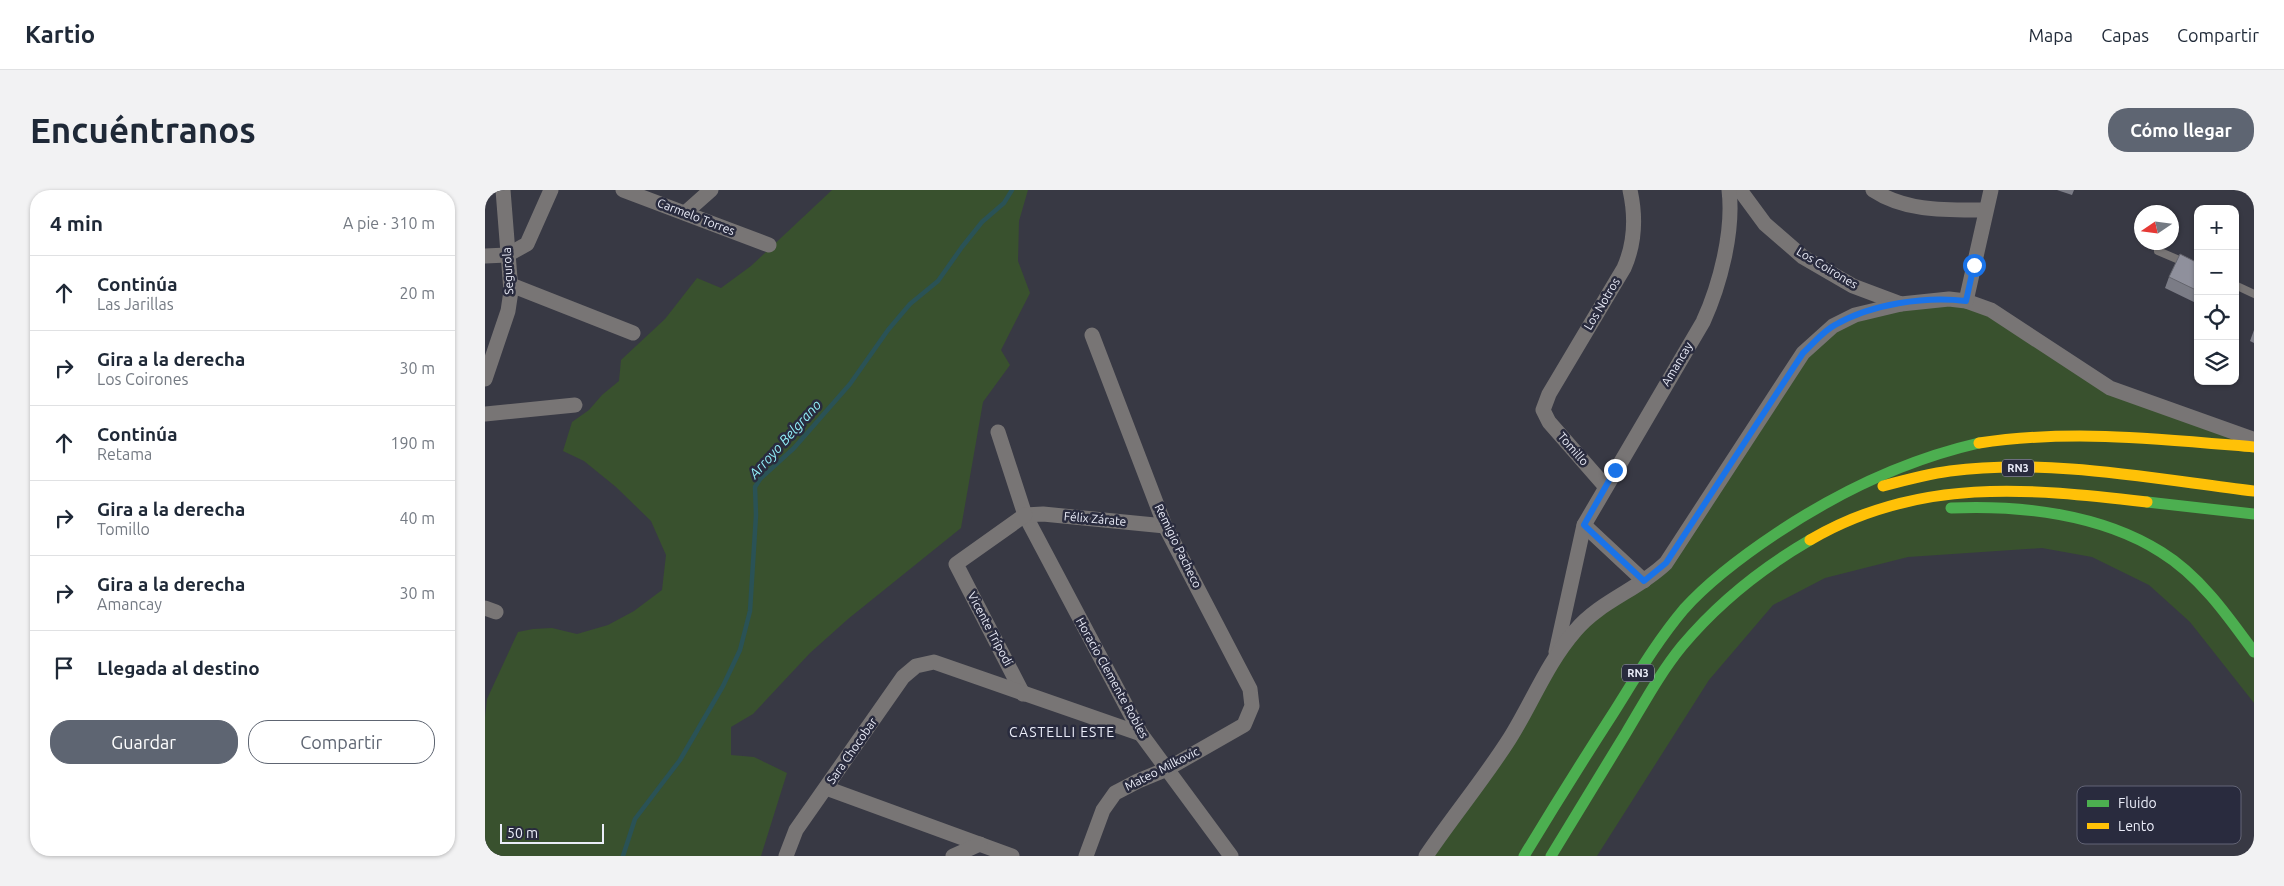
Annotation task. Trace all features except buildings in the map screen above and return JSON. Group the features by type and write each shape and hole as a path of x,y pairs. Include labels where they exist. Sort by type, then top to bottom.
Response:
{"highway":[{"path":"1791,524 1843,491 1884,471 1913,459 1980,442 2045,436 2107,434 2254,448"},
{"name":"RN3","path":"1524,856 1596,739 1671,626 1697,596 1725,571 1791,524 1852,495 1877,487 1940,472 1968,469 2055,469 2254,491"},
{"name":"RN3","path":"1551,856 1651,692 1682,647 1733,593 1772,562 1821,534 1866,514 1925,497 1986,490 2061,492 2254,514"},
{"path":"1866,514 1981,508 2058,516 2097,525 2130,536 2161,552 2205,589 2231,619 2254,652"}],"street":[{"name":"Segurola","path":"485,379 507,311 511,285 503,190"},
{"path":"485,256 507,255 527,244 551,190"},
{"name":"Carmelo Torres","path":"623,190 769,245"},
{"path":"685,214 711,190"},
{"name":"Los Notros","path":"1543,410 1549,394 1631,252 1633,206 1630,190"},
{"name":"Amancay","path":"1555,656 1584,525 1605,486 1703,322 1713,300 1729,224 1729,190"},
{"name":"Los Coirones","path":"1740,190 1765,224 1803,257 1853,286 1901,304 1949,299 1966,301 1991,310 2111,388 2254,440"},
{"path":"1873,190 1885,198 1929,209 1985,210"},
{"path":"1966,301 1991,190"},
{"path":"511,285 633,333"},
{"path":"1427,856 1510,738 1555,656 1576,630 1596,610 1644,581 1666,563 1803,353 1833,326 1855,315 1901,304"},
{"name":"Remigio Pacheco","path":"1092,335 1165,526 1250,689 1253,706 1243,725"},
{"path":"485,414 575,405"},
{"name":"Tomillo","path":"1543,410 1549,422 1605,486"},
{"name":"Horacio Clemente Robles","path":"998,432 1025,515 1141,734 1231,856"},
{"name":"Félix Zárate","path":"1025,515 1043,514 1165,526"},
{"name":"Vicente Trípodi","path":"1023,694 956,564 1025,515"},
{"path":"1584,525 1644,581"},
{"name":"Vicente Trípodi","path":"934,662 1141,734"},
{"name":"Sara Chocobar","path":"786,856 796,830 903,676 916,666 934,662"},
{"name":"Mateo Milkovic","path":"1086,856 1103,810 1115,793 1167,769 1243,725"},
{"path":"826,788 1012,856"},
{"path":"953,856 981,844"}],"lane":[{"path":"2158,251 2194,266"},
{"path":"2239,287 2254,294"}],"green space":[{"path":"832,190 1028,190 1019,221 1018,261 1030,293 1001,350 1010,365 983,402 961,528 848,619 810,653 753,714 731,727 731,755 754,757 787,773 761,856 485,856 485,717 487,699 518,632 552,628 577,634 608,625 634,611 662,590 666,555 651,521 616,487 584,461 563,451 572,422 589,410 602,395 619,381 621,360 665,319 697,278 721,288 751,266"},
{"path":"1966,301 2110,388 2254,440 2254,703 2190,622 2149,585 2092,557 2042,548 1908,557 1825,578 1773,605 1709,680 1597,856 1426,856 1576,630 1657,571 1803,353 1855,315"}],"waterway":[{"name":"Arroyo Belgrano","path":"623,856 635,819 680,760 723,686 740,650 750,611 756,515 755,487 760,479 794,448 850,384 888,330 910,304 938,281 982,222 1004,203 1012,190"}],"traffic: fast":[{"path":"1524,856 1656,646 1684,609 1705,588 1740,559 1777,533 1849,491 1925,458 1979,443"},
{"path":"2147,502 2254,514"},
{"path":"1951,508 2005,508 2060,515 2087,521 2138,539 2175,562 2201,585 2254,652"},
{"path":"1551,856 1653,688 1682,646 1710,615 1741,587 1775,562 1810,540"}],"traffic: slow":[{"path":"1979,443 2013,439 2082,436 2254,447"},
{"path":"1883,486 1924,475 1950,471 2026,467 2064,468 2254,491"},
{"path":"1810,540 1850,520 1891,506 1933,497 1974,492 2060,493 2147,502"}],"district":[{"name":"CASTELLI ESTE","path":"1062,732"}],"route":[{"path":"1615,470 1584,525 1644,581 1666,563 1803,353 1817,339 1833,326 1855,315 1901,304 1949,299 1966,301 1974,265"}]}
